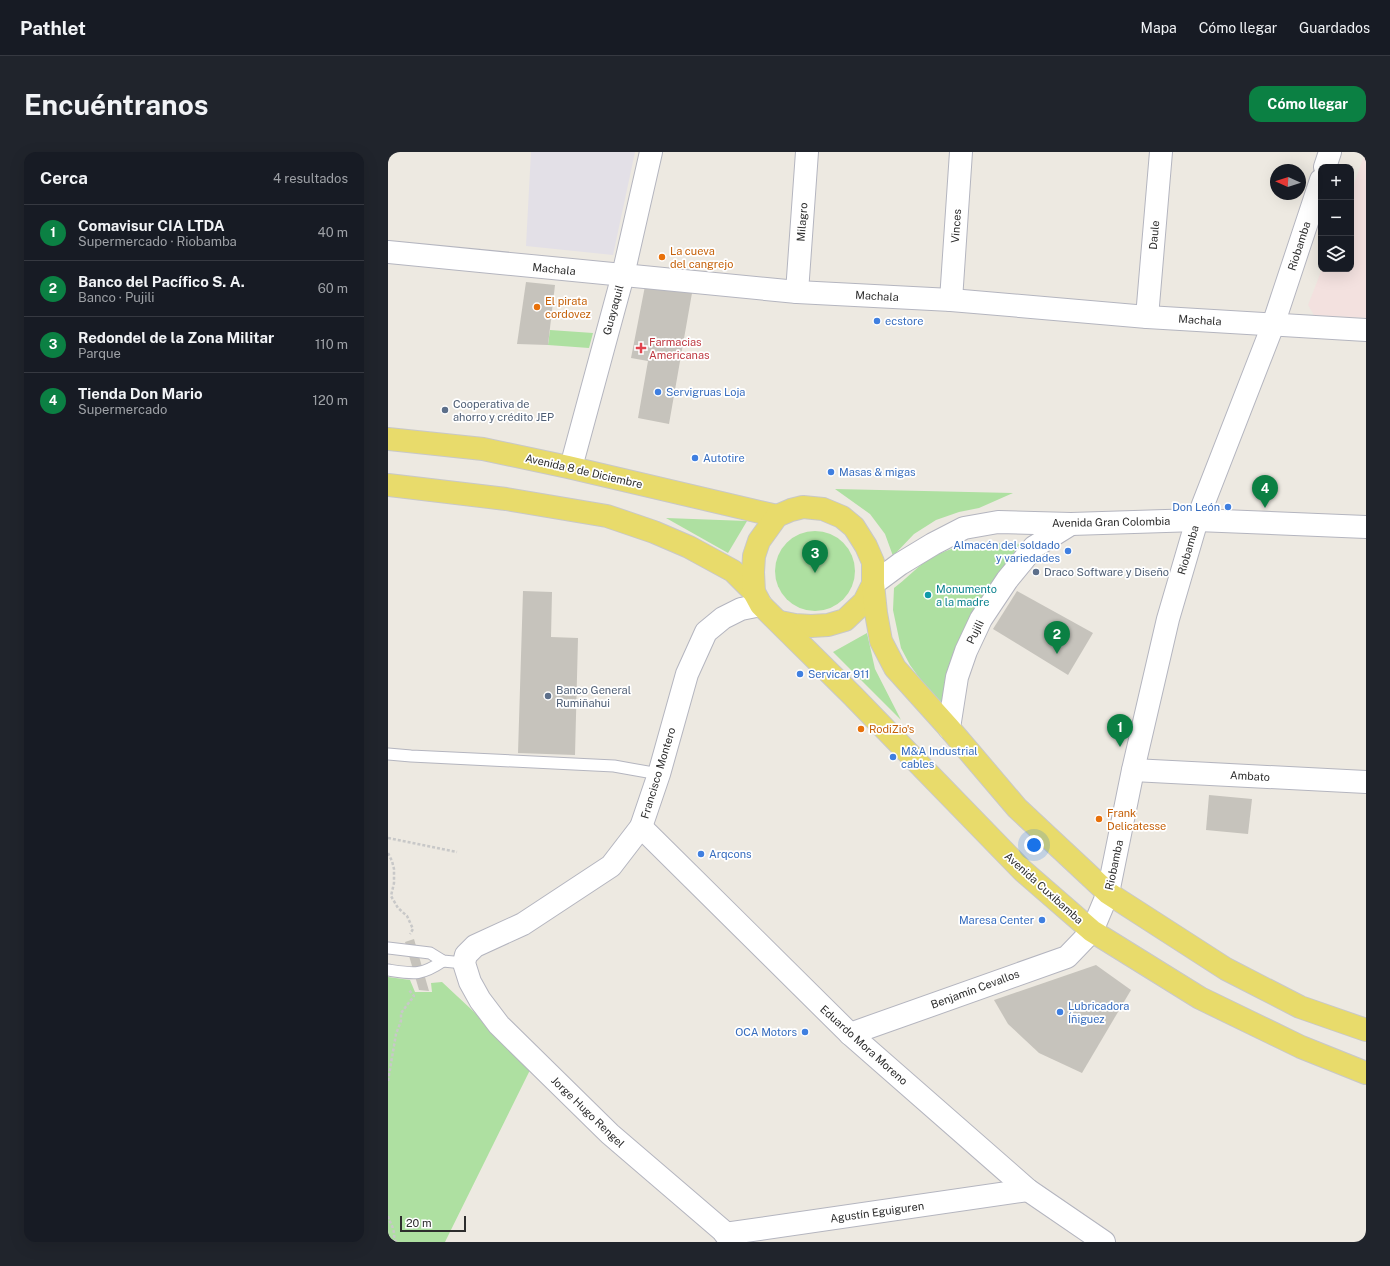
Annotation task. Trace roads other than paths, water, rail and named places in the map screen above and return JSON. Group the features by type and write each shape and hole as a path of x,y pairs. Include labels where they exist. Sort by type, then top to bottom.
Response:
{"main road":[{"name":"Avenida 8 de Diciembre","path":"388,439 483,449 777,516"},
{"path":"388,485 506,499 607,516 654,532 689,547 733,571 780,622 811,626 828,625 845,620 864,602 873,584"},
{"path":"758,599 753,572 754,556 759,541 777,516 803,507 823,509 842,517 854,527 866,546 873,562 873,584 876,614 881,641 895,668 949,728 1017,808 1108,893 1226,969 1300,1007 1366,1030"},
{"name":"Avenida Cuxibamba","path":"780,622 1023,871 1092,931 1200,998 1300,1047 1366,1073"}],"street":[{"name":"Guayaquil","path":"571,468 623,275 651,152"},
{"name":"Milagro","path":"797,292 808,152"},
{"name":"Vinces","path":"951,300 960,152"},
{"name":"Daule","path":"1147,317 1161,152"},
{"path":"1326,164 1330,152"},
{"name":"Riobamba","path":"1092,931 1108,893 1168,619 1197,520 1273,325 1318,189"},
{"name":"Machala","path":"388,252 797,292 951,300 1147,317 1366,330"},
{"name":"Avenida Gran Colombia","path":"873,584 900,564 933,544 964,528 998,522 1071,524 1197,520 1366,527"},
{"name":"Pujili","path":"949,728 957,677 966,651 982,619 1007,580 1034,547 1071,524"},
{"name":"Francisco Montero","path":"454,962 466,955 475,946 523,924 611,866 641,827 659,774 687,674 706,632 723,618 758,599"},
{"name":"Ambato","path":"1134,770 1366,782"},
{"name":"Eduardo Mora Moreno","path":"641,827 850,1034 1028,1190 1104,1242"},
{"name":"Benjamín Cevallos","path":"850,1034 1067,956 1092,931"},
{"name":"Jorge Hugo Rengel","path":"454,962 470,982 499,1025 610,1134 731,1238"},
{"name":"Agustín Eguiguren","path":"731,1238 1028,1190"}],"lane":[{"path":"388,754 614,766 659,774"},
{"path":"393,948 430,953 454,962"},
{"path":"388,970 404,973 422,973 454,962"}],"place":[{"name":"La cueva del cangrejo","path":"662,257"},
{"name":"El pirata cordovez","path":"537,307"},
{"name":"ecstore","path":"877,321"},
{"name":"Farmacias Americanas","path":"641,348"},
{"name":"Servigruas Loja","path":"658,392"},
{"name":"Cooperativa de ahorro y crédito JEP","path":"445,410"},
{"name":"Autotire","path":"695,458"},
{"name":"Masas & migas","path":"831,472"},
{"name":"Don León","path":"1228,507"},
{"name":"Tienda Don Mario","path":"1265,508"},
{"name":"Almacén del soldado y variedades","path":"1068,551"},
{"name":"Draco Software y Diseño","path":"1036,572"},
{"name":"Redondel de la Zona Militar","path":"815,573"},
{"name":"Monumento a la madre","path":"928,595"},
{"name":"Banco del Pacífico S. A.","path":"1057,654"},
{"name":"Servicar 911","path":"800,674"},
{"name":"Banco General Rumiñahui","path":"548,696"},
{"name":"RodiZio's","path":"861,729"},
{"name":"Comavisur CIA LTDA","path":"1120,747"},
{"name":"M&A Industrial cables","path":"893,757"},
{"name":"Frank Delicatesse","path":"1099,819"},
{"name":"Arqcons","path":"701,854"},
{"name":"Maresa Center","path":"1042,920"},
{"name":"Lubricadora Íñiguez","path":"1060,1012"},
{"name":"OCA Motors","path":"805,1032"}]}
